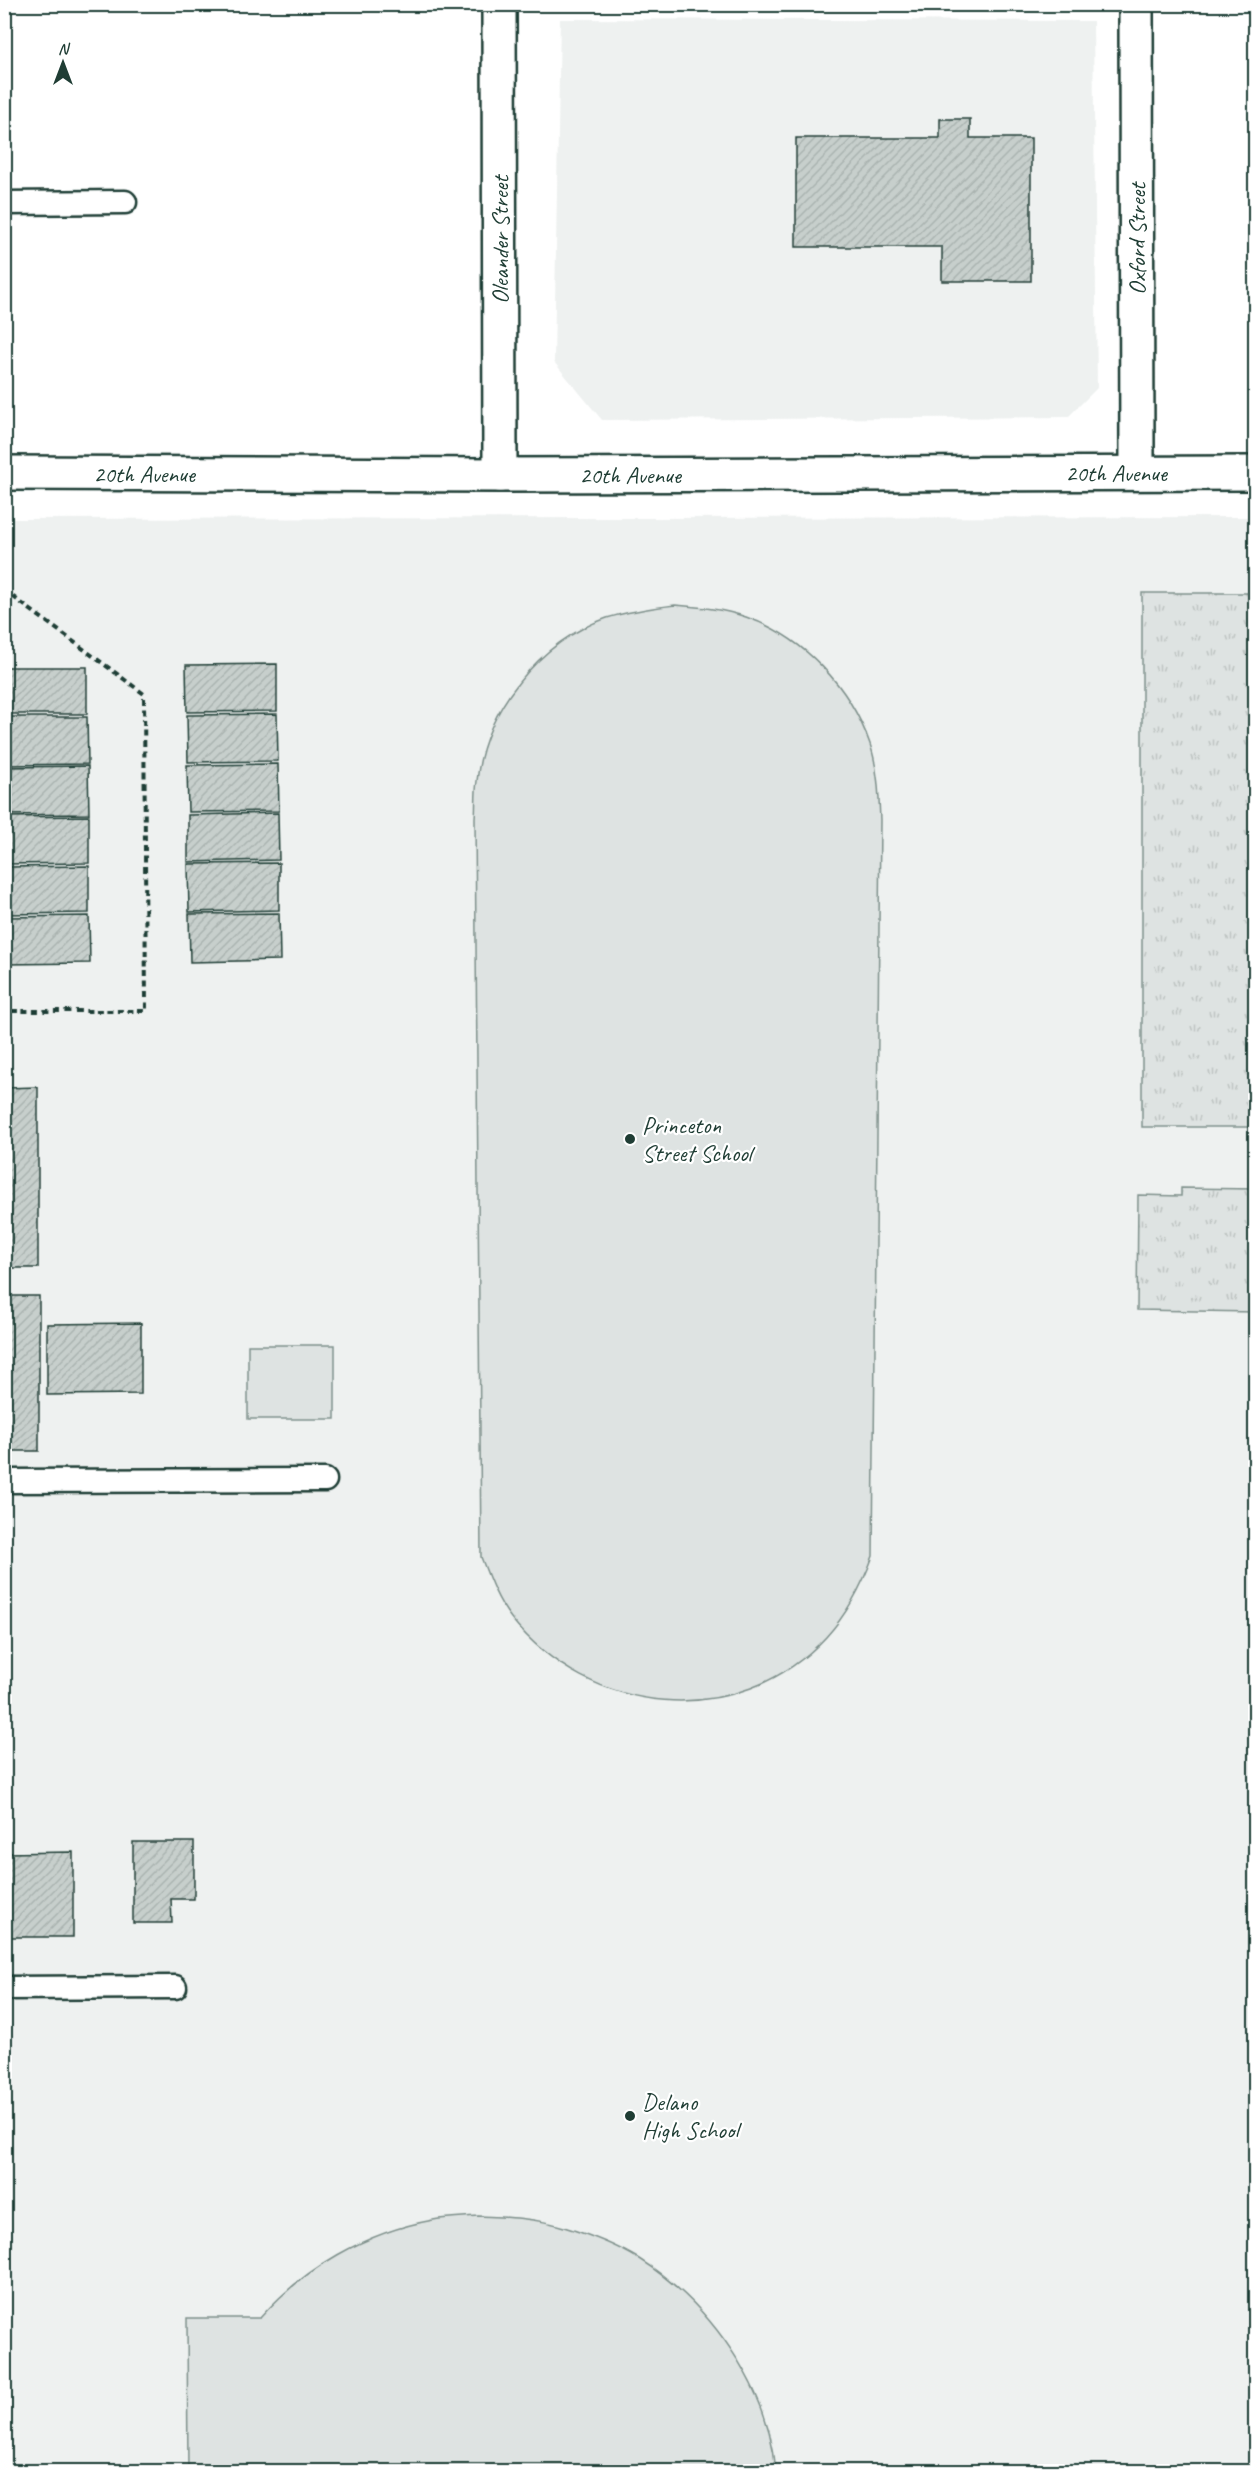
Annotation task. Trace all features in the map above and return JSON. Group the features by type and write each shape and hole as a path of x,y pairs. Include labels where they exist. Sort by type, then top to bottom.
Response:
{"street":[{"name":"Oleander Street","path":"499,4 500,475"},
{"name":"Oxford Street","path":"1136,4 1137,473"},
{"name":"20th Avenue","path":"4,473 500,475 1256,473"}],"lane":[{"path":"4,203 125,202"},
{"path":"4,1481 325,1479"},
{"path":"4,1988 175,1987"}],"path":[{"path":"4,590 144,694 146,988 146,1011 4,1011"}],"shaded area":[{"path":"560,19 1093,21 1097,388 1068,417 602,420 554,362"},
{"name":"Princeton Street School","path":"1255,517 1255,2471 5,2471 4,519"}],"green space":[{"path":"1142,593 1255,593 1255,1127 1142,1127"},
{"path":"675,605 720,610 746,617 787,637 805,651 837,684 850,703 870,744 875,762 880,820 873,1556 848,1609 826,1637 790,1668 750,1688 708,1699 664,1700 621,1692 581,1676 543,1651 506,1611 481,1557 475,818 477,781 482,755 491,729 504,704 538,661 559,643 607,618"},
{"path":"1181,1188 1255,1189 1255,1312 1137,1310 1138,1195 1181,1196"},
{"path":"248,1345 335,1345 335,1419 248,1419"},
{"path":"478,2216 532,2220 574,2230 621,2249 665,2278 689,2299 732,2350 762,2409 771,2440 776,2471 188,2471 187,2318 260,2318 296,2283 316,2268 360,2243 384,2233 433,2220"}],"building":[{"path":"940,119 970,119 970,138 1031,138 1031,281 942,281 942,247 796,247 796,138 940,138"},
{"path":"277,664 277,711 187,712 186,665"},
{"path":"4,667 87,667 87,714 4,714"},
{"path":"277,714 278,761 188,762 187,715"},
{"path":"4,717 87,717 88,764 4,765"},
{"path":"278,764 279,811 188,812 187,765"},
{"path":"88,766 89,814 4,815 4,767"},
{"path":"278,813 279,860 188,862 188,815"},
{"path":"89,816 89,863 4,864 4,817"},
{"path":"279,863 279,910 189,912 188,864"},
{"path":"89,866 89,913 4,914 4,867"},
{"path":"279,913 280,960 190,962 189,914"},
{"path":"89,916 90,963 4,964 4,917"},
{"path":"38,1087 38,1268 4,1268 4,1088"},
{"path":"4,1296 39,1296 39,1451 4,1451"},
{"path":"141,1323 141,1394 47,1395 47,1324"},
{"path":"133,1842 194,1842 194,1899 171,1899 172,1923 133,1923"},
{"path":"73,1852 73,1937 4,1937 4,1853"}],"place":[{"name":"Princeton Street School","path":"630,1139"},
{"name":"Delano High School","path":"630,2116"}]}
